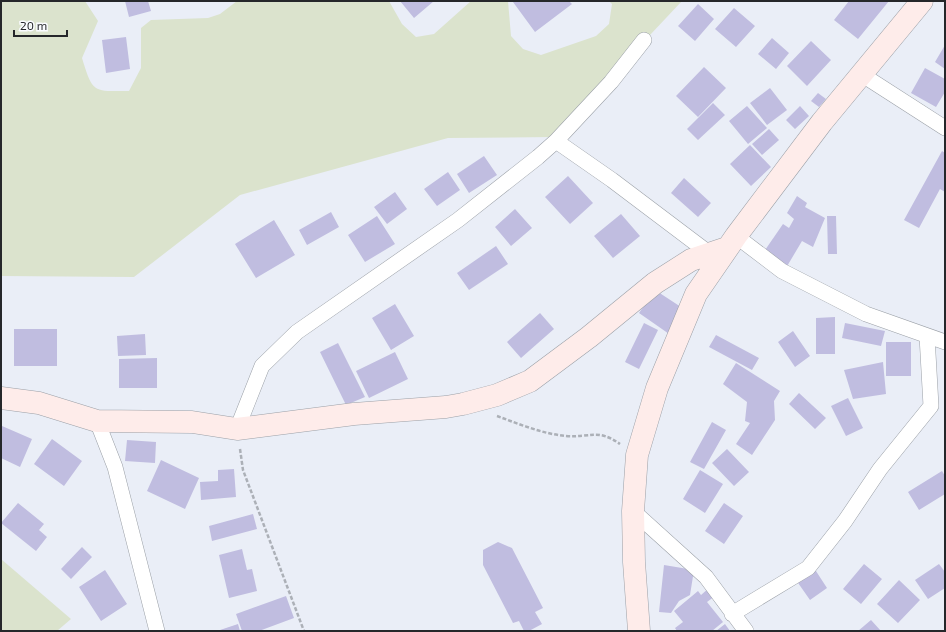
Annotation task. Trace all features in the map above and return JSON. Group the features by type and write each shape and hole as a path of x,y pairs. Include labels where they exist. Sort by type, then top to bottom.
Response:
{"street":[{"path":"635,629 633,511 637,455 649,410 672,349 696,294 724,246 861,74 922,1"},
{"path":"237,429 262,366 297,332 458,220 538,157 556,141 611,82 644,40"},
{"path":"861,74 945,128"},
{"path":"556,141 612,180 724,246 782,270 866,314 945,342"},
{"path":"1,398 39,403 97,421 192,422 237,429 354,414 446,407 463,404 497,395 530,381 589,337 655,283 691,260 724,246"},
{"path":"732,614 808,568 845,521 880,469 931,406 927,336"},
{"path":"97,421 115,467 157,631"},
{"path":"633,511 706,577 746,631"}],"path":[{"path":"463,404 547,432 567,436 605,435 637,455"},
{"path":"237,429 243,470 304,631"}],"green space":[{"path":"1,1 85,1 98,21 82,58 89,78 96,88 101,90 129,91 141,68 141,28 151,20 208,18 220,14 237,1 389,1 402,24 416,37 434,34 471,1 508,1 511,36 523,49 541,55 596,36 609,24 612,4 609,1 682,1 554,137 448,138 240,195 134,277 1,276"},
{"path":"1,559 71,619 57,631 1,631"}],"building":[{"path":"125,1 148,1 151,11 129,17"},
{"path":"400,1 434,1 414,18"},
{"path":"569,1 572,4 535,32 513,2"},
{"path":"849,1 889,1 858,39 834,20"},
{"path":"698,4 714,19 695,41 678,26"},
{"path":"734,8 755,26 736,47 715,29"},
{"path":"126,37 130,69 106,73 102,40"},
{"path":"772,38 789,53 776,69 758,54"},
{"path":"811,41 831,60 807,86 787,66"},
{"path":"945,45 945,69 935,62"},
{"path":"704,67 726,88 698,117 676,96"},
{"path":"925,68 945,79 945,92 936,107 911,93"},
{"path":"770,88 787,110 767,125 750,103"},
{"path":"818,93 826,99 819,107 811,101"},
{"path":"713,103 725,115 698,140 687,129"},
{"path":"747,106 767,128 748,144 729,121"},
{"path":"800,106 809,116 795,129 786,120"},
{"path":"769,129 779,140 762,155 752,144"},
{"path":"750,145 771,167 751,186 730,164"},
{"path":"942,151 945,153 945,192 940,189 919,228 904,220"},
{"path":"484,156 497,175 469,193 457,174"},
{"path":"448,172 460,190 437,206 424,189"},
{"path":"568,176 593,203 570,224 545,197"},
{"path":"684,178 711,203 698,217 671,193"},
{"path":"395,192 407,209 387,224 374,207"},
{"path":"797,196 807,203 805,207 825,218 813,247 802,241 786,268 763,253 783,224 789,228 794,219 787,213"},
{"path":"515,209 532,228 511,246 495,227"},
{"path":"331,212 339,227 307,245 299,230"},
{"path":"621,214 640,236 613,258 594,236"},
{"path":"377,216 395,244 365,262 348,235"},
{"path":"827,216 836,216 837,254 828,254"},
{"path":"274,220 295,255 256,278 235,244"},
{"path":"496,246 508,264 469,290 457,273"},
{"path":"655,290 681,307 672,336 639,313"},
{"path":"395,304 414,336 391,350 372,318"},
{"path":"540,313 554,329 521,358 507,342"},
{"path":"835,317 835,354 816,354 816,318"},
{"path":"644,323 658,330 639,369 625,362"},
{"path":"845,323 885,331 881,346 842,338"},
{"path":"14,329 57,329 57,366 14,366"},
{"path":"793,331 810,356 795,367 778,342"},
{"path":"145,334 146,355 118,356 117,336"},
{"path":"716,335 759,358 752,370 709,347"},
{"path":"886,342 911,342 911,376 886,376"},
{"path":"338,343 365,397 346,405 320,352"},
{"path":"395,352 408,379 369,398 356,371"},
{"path":"157,358 157,388 119,388 119,359"},
{"path":"883,362 886,394 853,399 844,370"},
{"path":"736,363 780,391 774,401 775,420 752,455 736,444 750,423 745,421 747,402 723,384"},
{"path":"799,393 826,418 815,429 789,404"},
{"path":"848,398 863,428 846,436 831,406"},
{"path":"712,422 726,430 704,469 690,462"},
{"path":"2,426 32,439 20,467 1,458"},
{"path":"52,439 82,461 64,486 34,464"},
{"path":"127,440 156,442 155,463 125,461"},
{"path":"727,449 749,472 734,486 712,463"},
{"path":"161,460 199,478 185,509 147,491"},
{"path":"234,469 236,497 201,500 200,482 218,481 218,470"},
{"path":"700,470 723,484 705,513 683,499"},
{"path":"942,471 945,476 945,494 919,510 908,492"},
{"path":"18,503 44,524 39,530 47,537 36,551 1,523"},
{"path":"724,503 743,516 724,544 705,531"},
{"path":"253,514 257,529 212,541 209,526"},
{"path":"498,542 512,548 543,608 535,612 542,624 529,631 524,631 519,621 513,623 483,565 483,550"},
{"path":"82,547 92,557 71,579 61,569"},
{"path":"242,549 247,570 252,569 257,591 229,598 219,555"},
{"path":"864,564 882,579 861,604 843,589"},
{"path":"939,564 945,572 945,588 928,599 915,580"},
{"path":"664,565 694,570 690,595 679,601 671,613 659,612"},
{"path":"814,568 827,588 810,600 796,580"},
{"path":"105,570 127,604 101,621 79,587"},
{"path":"899,580 920,600 898,623 877,604"},
{"path":"709,588 715,596 707,602 723,622 712,631 677,631 675,628 683,622 674,611 698,591 701,595"},
{"path":"286,596 294,618 259,631 242,631 236,614"},
{"path":"871,620 881,631 858,631"},
{"path":"238,624 240,631 217,631"},
{"path":"725,624 730,631 716,631"}]}
